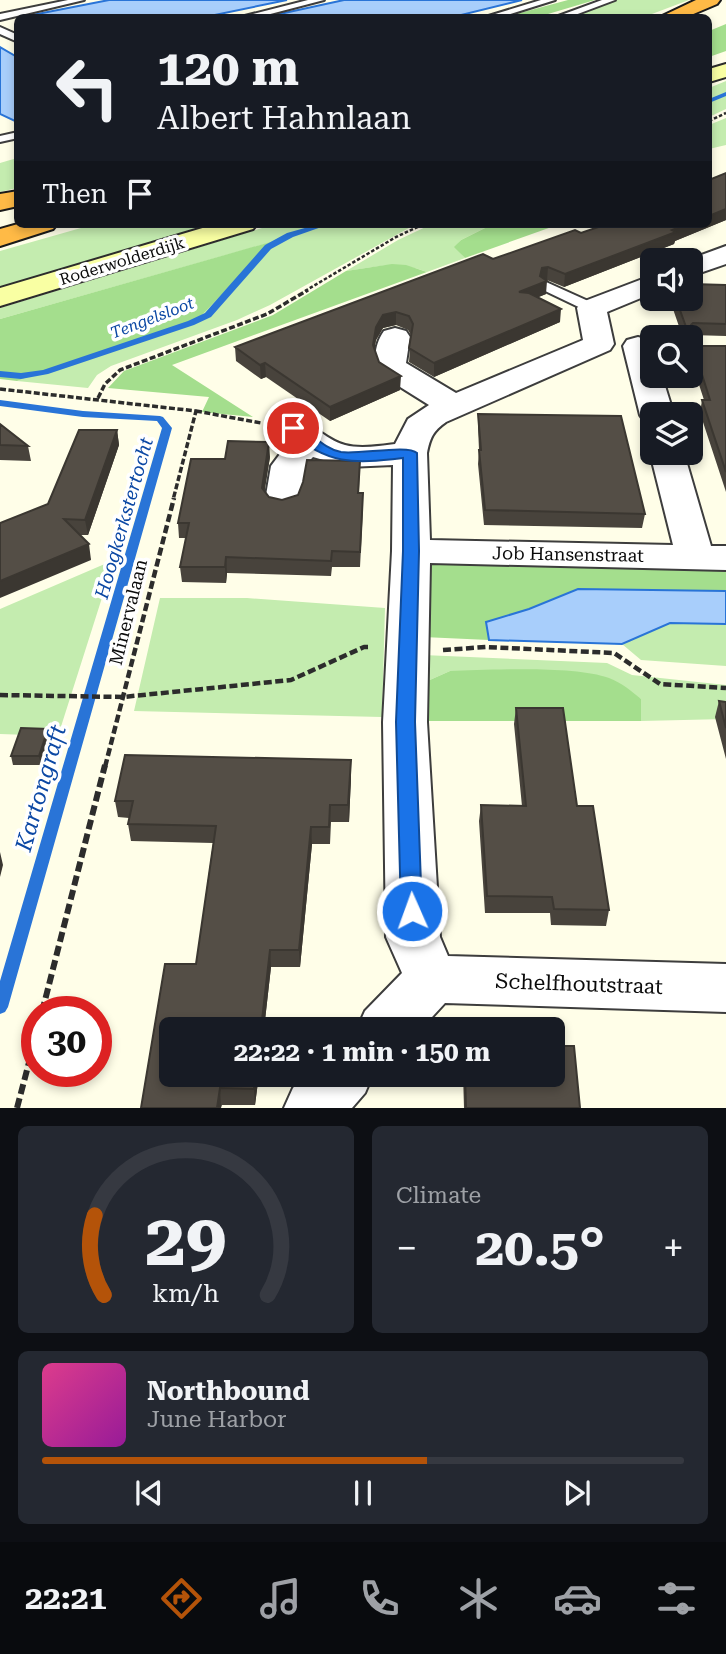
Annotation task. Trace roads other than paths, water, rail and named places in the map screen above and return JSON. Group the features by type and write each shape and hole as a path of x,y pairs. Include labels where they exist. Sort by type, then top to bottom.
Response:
{"highway":[{"path":"677,14 711,0"},
{"path":"0,238 31,228"}],"street":[{"name":"Roderwolderdijk","path":"0,297 231,228"},
{"path":"703,263 726,254"},
{"path":"599,344 592,307 640,288"},
{"path":"395,337 390,362 392,368 454,407"},
{"path":"396,1017 432,979 412,937 405,722 411,551 410,453 414,434 421,423 599,344 640,346"},
{"path":"283,501 291,456 299,447 302,436 337,456 378,457 410,453"},
{"path":"672,465 711,557"},
{"name":"Job Hansenstraat","path":"411,551 711,557"},
{"name":"Schelfhoutstraat","path":"432,979 726,988"},
{"path":"314,1108 333,1087"}],"lane":[{"path":"14,14 80,0"},
{"path":"259,14 320,0"},
{"path":"500,14 551,0"},
{"path":"569,14 611,0"},
{"path":"546,286 592,307"}],"water":[{"path":"109,0 287,0 219,14 37,14"},
{"path":"344,0 522,0 465,14 280,14"},
{"path":"0,47 14,55 14,121 0,114"},
{"path":"578,589 726,591 726,624 670,623 622,644 489,640 486,622 529,609"}],"waterway":[{"name":"Tengelsloot","path":"712,100 726,94"},
{"name":"Tengelsloot","path":"0,374 21,376 45,372 191,323 208,315 268,247 290,235 313,228"},
{"name":"Kartongraft","path":"0,403 83,414 160,419 167,428 0,1007"}],"water label":[{"name":"Hoogkerkstertocht","path":"124,518"}]}
